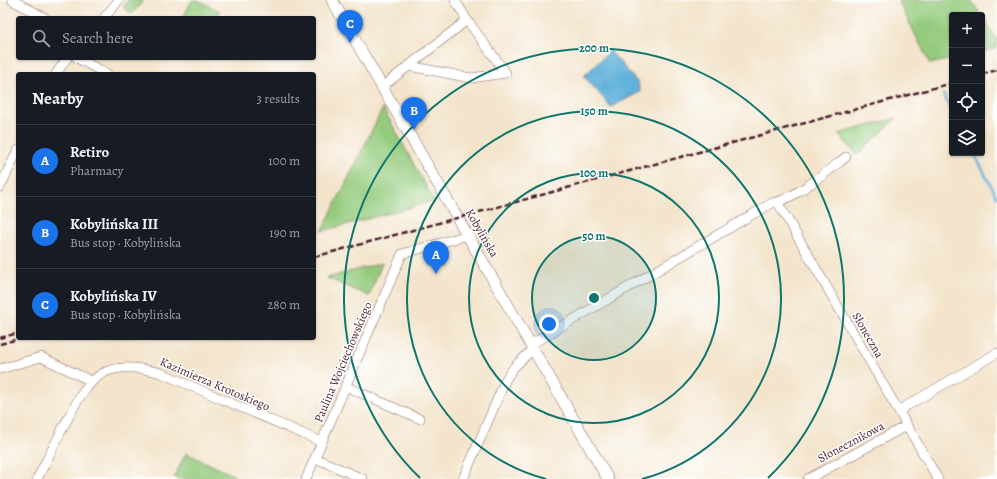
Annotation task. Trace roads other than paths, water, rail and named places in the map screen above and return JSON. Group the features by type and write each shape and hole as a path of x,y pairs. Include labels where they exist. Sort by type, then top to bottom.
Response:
{"main road":[{"name":"Kobylińska","path":"332,0 608,479"}],"street":[{"path":"12,0 41,16"},
{"path":"106,16 119,0"},
{"path":"409,66 471,78 506,73 467,20 455,0"},
{"path":"382,87 467,20"},
{"path":"57,72 66,60"},
{"path":"82,60 103,72"},
{"path":"0,187 16,154"},
{"path":"463,479 506,379 514,367 533,349 536,342 766,207 778,203 803,188 846,157"},
{"name":"Słoneczna","path":"778,203 938,479"},
{"name":"Paulina Wojciechowskiego","path":"306,479 402,254 468,235"},
{"path":"898,411 997,353"},
{"path":"0,368 41,357 91,381"},
{"name":"Kazimierza Krotoskiego","path":"37,479 79,397 91,381 107,372 120,368 135,367 161,373 322,442"},
{"path":"345,386 420,419"},
{"name":"Słonecznikowa","path":"808,479 906,426"},
{"path":"315,458 363,479"}],"water":[{"path":"610,51 638,83 640,92 611,107 584,76"}],"waterway":[{"path":"943,94 949,105"},
{"path":"976,156 997,197"}],"railway":[{"path":"985,73 997,70"},
{"path":"316,256 949,84"},
{"path":"0,338 16,334"},
{"path":"0,344 16,340"}],"place":[{"name":"Kobylińska IV","path":"350,43"},
{"name":"Kobylińska III","path":"414,130"},
{"name":"Retiro","path":"436,274"}]}
